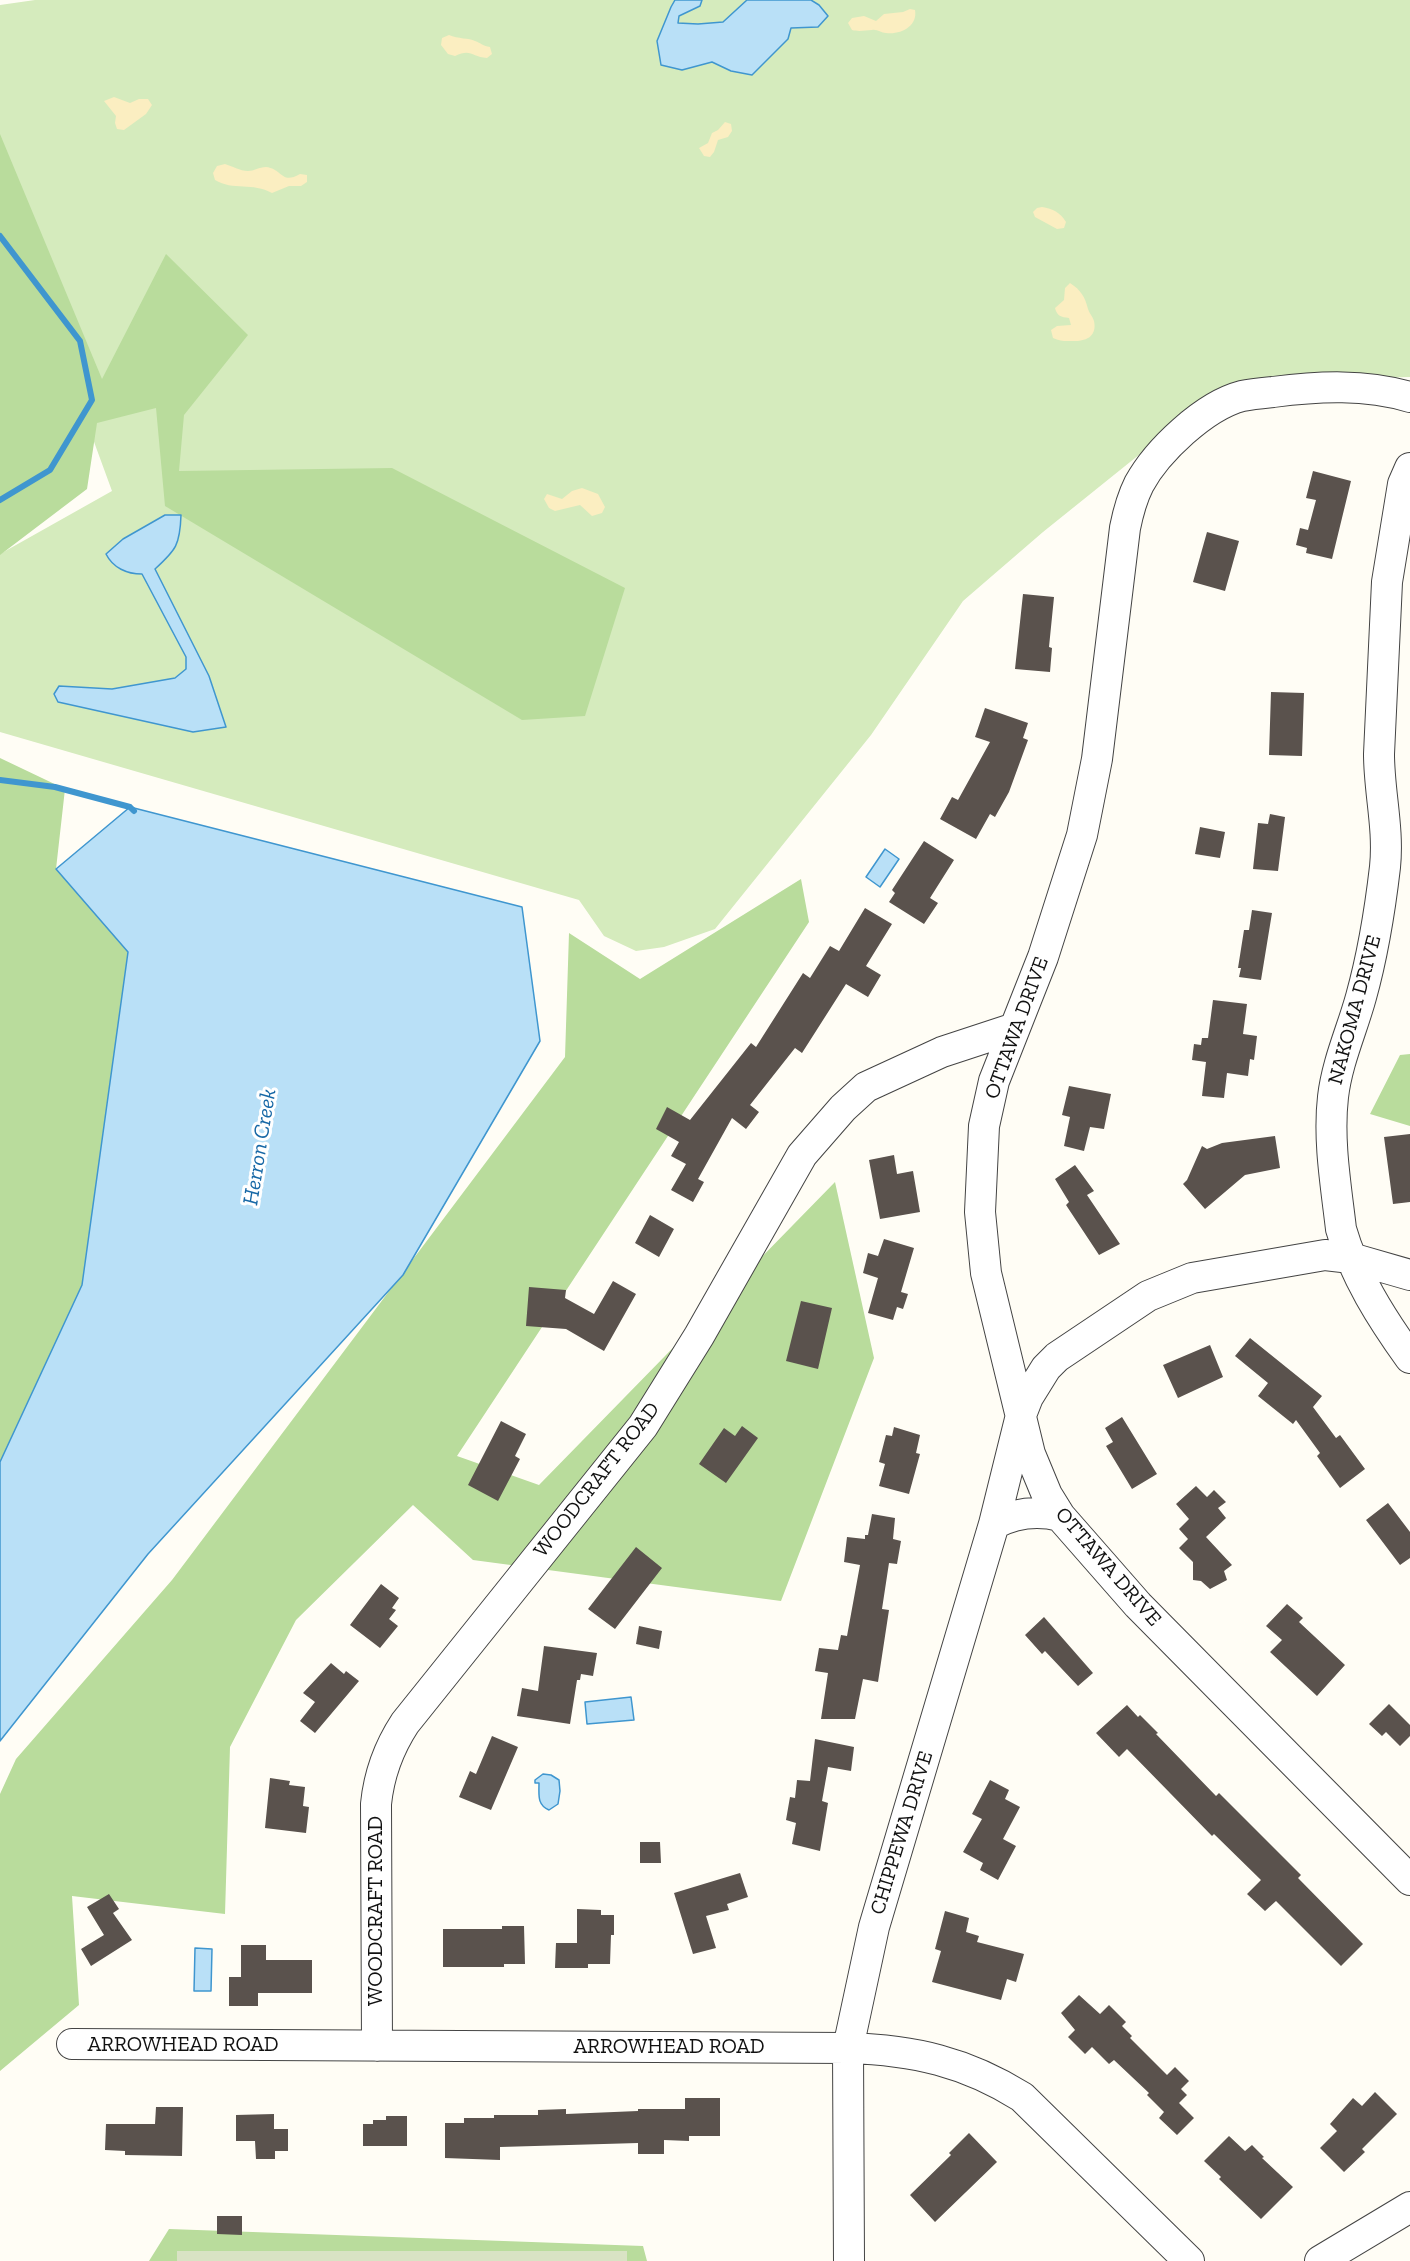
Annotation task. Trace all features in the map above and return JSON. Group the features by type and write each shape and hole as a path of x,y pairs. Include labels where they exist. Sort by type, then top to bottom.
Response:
{"street":[{"name":"OTTAWA DRIVE","path":"1410,397 1376,390 1333,386 1241,396 1211,411 1183,432 1147,472 1132,498 1125,528 1096,759 1082,835 1043,957 994,1081 984,1126 980,1212 986,1273 1028,1444 1037,1473 1060,1516 1138,1605 1410,1880"},
{"name":"NAKOMA DRIVE","path":"1410,468 1403,484 1386,594 1378,754 1385,818 1385,864 1371,956 1355,1021 1337,1073 1331,1118 1341,1228 1352,1258 1380,1313 1410,1358"},
{"name":"WOODCRAFT ROAD","path":"376,2046 376,1804 382,1768 395,1737 643,1426 699,1336 802,1155 823,1130 866,1087 942,1052 1015,1028"},
{"name":"CHIPPEWA DRIVE","path":"849,2261 848,2048 874,1927 994,1524 1021,1414 1037,1380 1057,1357 1161,1289 1191,1278 1325,1256 1352,1258 1410,1275"},
{"path":"994,1524 1004,1518 1026,1513 1049,1513 1060,1516"},
{"name":"ARROWHEAD ROAD","path":"72,2044 848,2048 890,2050 938,2058 982,2074 1022,2097 1189,2261"},
{"path":"1320,2261 1410,2207"}],"green space":[{"path":"35,0 1410,0 1410,377 1286,380 1145,450 1043,532 963,601 871,735 715,929 664,947 636,951 604,936 579,900 0,732 0,554 112,491 0,185 0,5"},
{"path":"0,134 102,379 166,254 248,335 184,415 179,471 392,468 625,588 585,716 522,720 165,506 156,408 97,423 87,489 0,555"},
{"path":"0,758 65,789 56,869 128,952 82,1285 0,1462"},
{"path":"801,879 809,922 457,1456 539,1485 835,1182 874,1358 781,1601 473,1560 413,1505 296,1620 230,1747 225,1914 72,1896 79,2005 0,2071 0,1794 16,1759 172,1580 565,1057 569,933 640,979"},
{"path":"1410,1054 1410,1126 1370,1114 1400,1055"},
{"path":"169,2229 643,2246 647,2261 149,2261"},
{"path":"177,2251 627,2251 627,2261 177,2261"}],"sand":[{"path":"915,10 914,21 903,31 884,33 874,30 855,31 848,23 852,18 864,16 876,21 884,14"},
{"path":"449,35 473,40 490,47 492,54 487,58 468,53 455,56 448,54 441,45 442,38"},
{"path":"114,97 130,103 139,99 148,99 152,105 146,114 124,130 117,129 116,116 104,101"},
{"path":"725,122 731,124 732,131 728,137 718,140 710,157 704,156 699,148 708,143 712,133"},
{"path":"225,164 245,171 272,168 289,178 300,174 307,175 307,182 301,186 289,186 272,193 258,188 229,185 215,180 213,173 217,166"},
{"path":"1042,207 1059,213 1066,222 1064,228 1057,229 1035,217 1033,212"},
{"path":"1070,283 1082,294 1095,326 1091,336 1080,341 1053,338 1051,330 1057,326 1071,325 1069,318 1060,316 1055,308 1064,300 1065,288"},
{"path":"582,488 598,494 605,507 602,513 592,516 580,505 555,511 549,508 544,499 547,494 562,499 572,491"}],"water":[{"path":"675,0 702,0 700,6 679,16 678,23 723,22 747,0 811,0 819,5 828,16 818,27 791,28 788,39 752,75 731,71 712,62 682,70 661,65 657,41"},
{"path":"165,515 181,515 178,540 168,557 155,569 209,676 226,727 193,732 58,702 54,694 59,686 112,689 175,678 186,669 186,657 142,574 121,569 112,563 106,554 123,539"},
{"path":"130,807 522,907 540,1041 403,1275 148,1554 0,1741 0,1462 82,1285 128,952 56,869"},
{"path":"885,849 899,859 880,887 866,877"},
{"path":"631,1697 634,1720 587,1724 585,1702"},
{"path":"543,1774 551,1775 559,1780 558,1804 549,1810 542,1805 539,1783 535,1783 535,1780"},
{"path":"195,1948 212,1949 211,1991 194,1991"}],"building":[{"path":"1313,471 1351,481 1332,559 1306,553 1307,548 1296,545 1300,528 1308,530 1316,500 1306,498"},
{"path":"1207,532 1239,541 1225,591 1193,582"},
{"path":"1023,594 1054,597 1049,647 1052,648 1050,672 1015,669"},
{"path":"1271,692 1304,693 1302,756 1269,755"},
{"path":"985,708 1028,723 1023,738 1028,740 1009,792 995,817 990,814 976,839 940,819 952,797 958,800 990,742 975,737"},
{"path":"1270,814 1285,817 1278,871 1253,869 1258,823 1268,824"},
{"path":"1200,827 1225,832 1220,858 1195,854"},
{"path":"924,841 954,860 930,898 938,903 924,924 889,902 895,893 892,890"},
{"path":"865,908 892,924 866,966 881,975 868,997 846,984 802,1053 795,1048 750,1105 759,1112 746,1129 732,1118 698,1179 704,1182 693,1202 671,1190 686,1164 671,1156 679,1142 656,1129 667,1107 690,1120 751,1043 756,1047 803,973 810,978 830,946 839,951"},
{"path":"1252,910 1272,913 1261,980 1239,977 1241,968 1238,968 1244,930 1249,930"},
{"path":"1213,1000 1247,1004 1243,1034 1257,1036 1254,1060 1250,1059 1248,1076 1227,1073 1224,1098 1202,1096 1206,1062 1192,1060 1194,1044 1201,1045 1202,1038 1208,1038"},
{"path":"1069,1086 1111,1094 1104,1129 1090,1127 1084,1151 1064,1146 1070,1117 1062,1115"},
{"path":"1410,1134 1410,1202 1393,1204 1384,1137"},
{"path":"1275,1136 1280,1168 1245,1175 1205,1209 1183,1184 1202,1146 1207,1149 1222,1143"},
{"path":"894,1155 897,1174 913,1171 920,1212 880,1219 869,1160"},
{"path":"1075,1165 1094,1191 1087,1195 1120,1244 1099,1255 1066,1205 1069,1202 1055,1179"},
{"path":"650,1215 674,1229 659,1257 635,1243"},
{"path":"884,1239 914,1248 901,1292 908,1294 903,1309 897,1307 893,1320 868,1313 878,1278 863,1273 868,1253 878,1256"},
{"path":"613,1281 636,1294 604,1351 566,1329 526,1326 529,1287 566,1290 565,1298 594,1314"},
{"path":"801,1301 832,1308 818,1369 786,1361"},
{"path":"1250,1338 1322,1396 1313,1407 1336,1438 1340,1435 1365,1469 1340,1488 1317,1456 1320,1453 1296,1420 1293,1424 1258,1396 1268,1383 1235,1356"},
{"path":"1210,1345 1223,1377 1178,1398 1163,1365"},
{"path":"1122,1417 1157,1474 1132,1489 1106,1446 1113,1442 1105,1428"},
{"path":"501,1421 526,1434 515,1456 520,1459 498,1501 468,1485"},
{"path":"742,1426 758,1438 726,1483 699,1464 724,1428 735,1436"},
{"path":"894,1427 920,1435 916,1453 920,1454 909,1494 879,1486 885,1464 879,1462 886,1435 892,1436"},
{"path":"1196,1486 1207,1497 1214,1490 1226,1502 1218,1508 1226,1518 1206,1537 1232,1565 1224,1571 1227,1580 1210,1589 1201,1581 1193,1580 1193,1562 1179,1548 1188,1539 1179,1529 1189,1519 1176,1504"},
{"path":"1388,1503 1410,1532 1410,1558 1400,1565 1366,1520"},
{"path":"872,1514 895,1518 893,1539 901,1541 897,1564 889,1563 882,1609 889,1610 878,1682 863,1679 855,1719 821,1719 828,1673 815,1671 819,1648 838,1650 841,1635 847,1636 860,1565 844,1562 847,1537 865,1539 865,1535 868,1535"},
{"path":"636,1547 662,1568 615,1629 588,1609"},
{"path":"381,1584 399,1598 392,1608 396,1610 389,1619 398,1626 380,1648 350,1625"},
{"path":"1287,1604 1303,1618 1299,1622 1345,1665 1317,1696 1270,1652 1282,1640 1266,1626"},
{"path":"1044,1617 1093,1673 1078,1686 1045,1651 1042,1654 1025,1635"},
{"path":"639,1626 662,1631 659,1649 636,1644"},
{"path":"544,1646 597,1653 593,1676 581,1674 580,1680 577,1680 570,1724 517,1716 522,1688 538,1691"},
{"path":"331,1663 344,1674 346,1671 359,1681 315,1733 300,1721 315,1702 303,1693"},
{"path":"1389,1704 1410,1725 1410,1736 1400,1746 1386,1732 1382,1736 1369,1724"},
{"path":"1127,1705 1158,1733 1156,1734 1216,1796 1219,1793 1301,1875 1298,1878 1363,1944 1341,1966 1276,1901 1265,1911 1247,1894 1261,1880 1214,1834 1212,1836 1127,1749 1119,1757 1096,1733"},
{"path":"492,1736 518,1747 491,1810 459,1797 470,1771 476,1774"},
{"path":"815,1739 854,1747 851,1771 828,1767 822,1801 828,1803 820,1851 792,1844 796,1823 786,1820 790,1797 795,1798 797,1780 810,1781"},
{"path":"270,1778 290,1781 289,1785 305,1787 303,1806 309,1807 306,1833 265,1828"},
{"path":"990,1780 1009,1790 1005,1799 1020,1807 1003,1839 1016,1846 998,1880 980,1870 983,1863 963,1852 982,1819 972,1814"},
{"path":"640,1842 660,1842 661,1863 640,1863"},
{"path":"740,1873 748,1897 727,1904 729,1910 706,1916 716,1948 693,1954 674,1893"},
{"path":"109,1894 119,1909 113,1913 132,1940 91,1966 81,1949 104,1935 87,1907"},
{"path":"577,1909 601,1910 601,1915 614,1915 610,1964 588,1964 588,1968 555,1968 556,1943 577,1943"},
{"path":"945,1911 969,1918 966,1932 979,1936 977,1942 1024,1954 1016,1982 1007,1979 1001,2000 932,1982 941,1951 935,1949"},
{"path":"502,1926 524,1926 525,1964 504,1964 504,1967 443,1967 443,1929 502,1929"},
{"path":"241,1945 266,1945 266,1960 312,1960 312,1993 258,1993 258,2006 229,2006 229,1977 241,1977"},
{"path":"1079,1995 1100,2014 1109,2005 1126,2022 1122,2026 1132,2036 1130,2038 1167,2075 1175,2067 1189,2081 1181,2089 1187,2095 1179,2103 1194,2118 1177,2135 1159,2118 1164,2112 1147,2095 1149,2093 1114,2060 1109,2064 1092,2047 1085,2054 1068,2037 1075,2030 1061,2013"},
{"path":"1375,2092 1397,2114 1362,2149 1365,2152 1344,2172 1320,2148 1337,2131 1330,2124 1353,2098 1362,2106"},
{"path":"685,2098 720,2098 720,2136 689,2136 689,2141 664,2140 664,2154 638,2154 638,2143 500,2147 500,2160 445,2158 445,2123 464,2123 464,2118 538,2115 538,2110 566,2109 566,2114 638,2111 638,2109 685,2109"},
{"path":"156,2107 183,2107 182,2156 125,2155 125,2151 105,2150 106,2124 155,2124"},
{"path":"274,2114 274,2129 288,2129 288,2151 275,2151 275,2159 256,2159 255,2141 236,2141 236,2115"},
{"path":"386,2116 407,2116 407,2146 363,2146 363,2124 373,2124 373,2120 386,2120"},
{"path":"969,2133 997,2162 935,2222 910,2195 951,2155 949,2153"},
{"path":"1229,2136 1245,2151 1252,2145 1264,2157 1262,2158 1293,2187 1261,2219 1219,2179 1221,2177 1204,2161"},
{"path":"217,2216 242,2216 242,2235 217,2234"}],"waterway":[{"name":"Herron Creek","path":"0,236 80,341 92,400 50,470 0,500"},
{"name":"Herron Creek","path":"0,780 55,787 130,807 134,811"}]}
